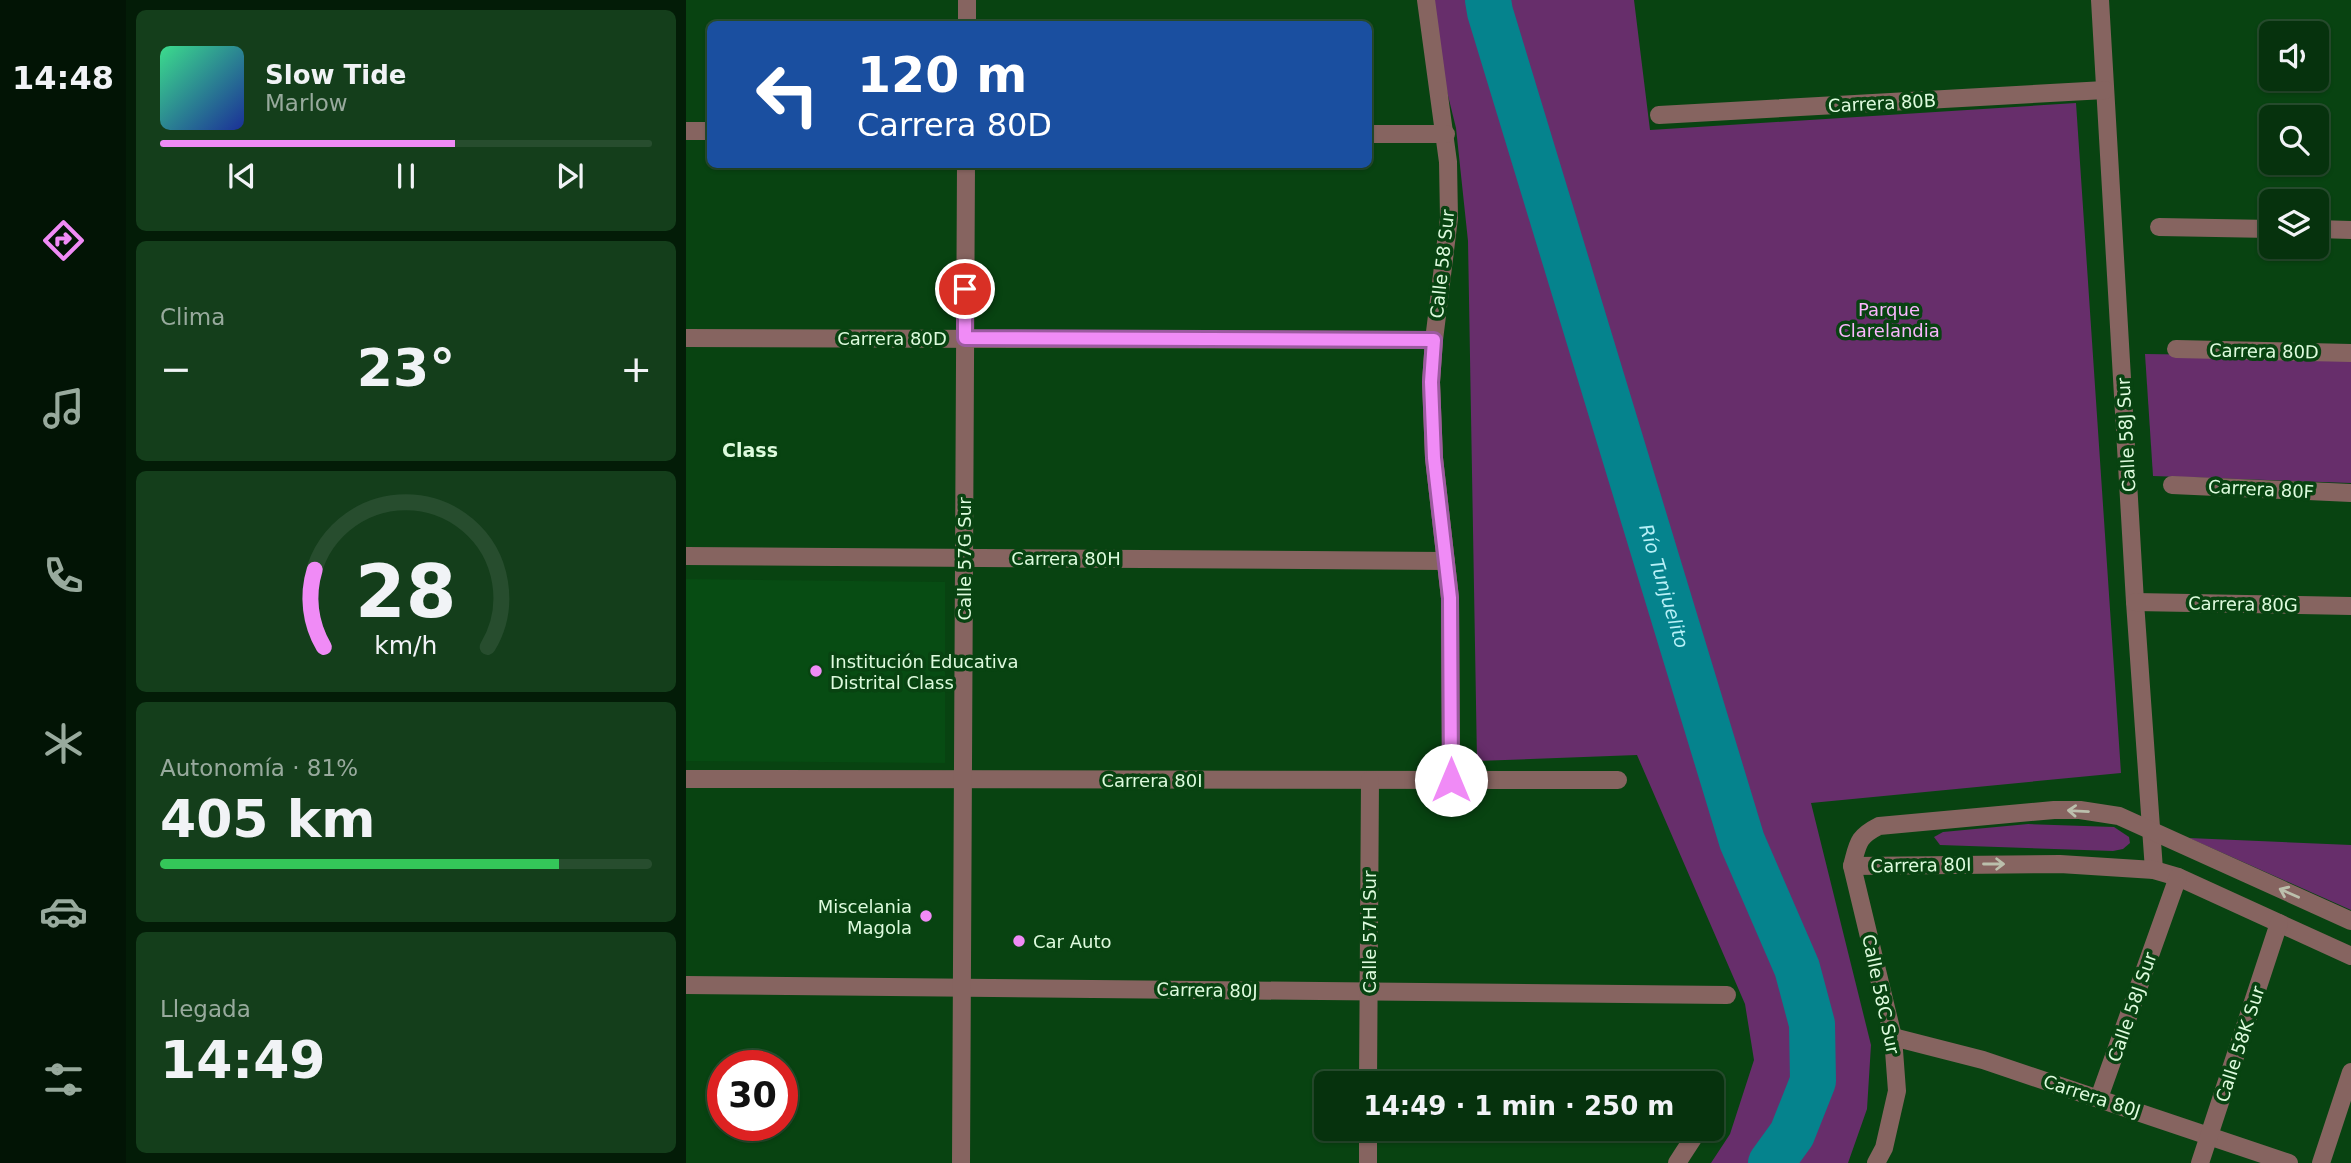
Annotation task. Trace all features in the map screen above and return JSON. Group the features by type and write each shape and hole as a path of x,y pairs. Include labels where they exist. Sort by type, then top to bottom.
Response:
{"street":[{"path":"967,0 967,21"},
{"name":"Calle 58 Sur","path":"1426,0 1446,134 1449,218 1431,382 1434,458 1450,598 1451,780"},
{"name":"Calle 58J Sur","path":"2100,0 2135,602 2154,870"},
{"name":"Carrera 80B","path":"1659,115 2105,90"},
{"path":"686,131 707,131"},
{"path":"1372,134 1446,134"},
{"name":"Calle 57G Sur","path":"961,1163 966,168"},
{"path":"2159,227 2259,229"},
{"path":"2329,229 2351,230"},
{"name":"Carrera 80D","path":"686,338 1434,340"},
{"name":"Carrera 80D","path":"2176,349 2351,353"},
{"name":"Carrera 80F","path":"2172,485 2351,494"},
{"name":"Carrera 80H","path":"686,555 1446,561"},
{"name":"Carrera 80G","path":"2135,602 2351,606"},
{"name":"Carrera 80I","path":"686,779 1618,780"},
{"name":"Calle 57H Sur","path":"1368,1071 1370,780"},
{"name":"Carrera 80I","path":"2351,921 2119,816 2080,810 1879,826 1864,833 1858,842 1852,866 2060,864 2154,870 2178,877 2351,956"},
{"name":"Calle 58C Sur","path":"1852,866 1893,1037 1897,1091 1884,1148 1876,1163"},
{"name":"Calle 58J Sur","path":"2099,1098 2178,877"},
{"name":"Calle 58K Sur","path":"2200,1163 2279,923"},
{"name":"Carrera 80J","path":"686,985 1727,995"},
{"name":"Carrera 80J","path":"1893,1037 1983,1060 2289,1163"},
{"path":"2321,1163 2351,1072"},
{"path":"1368,1141 1368,1163"},
{"path":"1677,1163 1691,1141"}],"shaded area":[{"name":"Institución Educativa Distrital Class","path":"686,579 945,582 945,763 686,761"}],"green space":[{"name":"Parque Clarelandia","path":"1432,0 1634,0 1650,130 2076,103 2121,773 1811,803 1871,1045 1867,1109 1848,1163 1711,1163 1730,1134 1754,1060 1745,1004 1637,755 1477,761 1468,241 1456,128 1440,63"},
{"path":"2145,354 2351,357 2351,483 2153,476"},
{"path":"2028,824 2114,827 2129,837 2130,843 2123,849 2113,851 1940,845 1934,837 1943,832"},
{"path":"2189,838 2351,845 2351,910"}],"waterway":[{"name":"Río Tunjuelito","path":"1488,0 1742,841 1797,968 1812,1024 1813,1081 1792,1134 1771,1163"}],"place":[{"name":"Institución Educativa Distrital Class","path":"816,671"},
{"name":"Miscelania Magola","path":"926,916"},
{"name":"Car Auto","path":"1019,941"}],"district":[{"name":"Class","path":"750,450"}],"route":[{"path":"965,289 965,338 1434,340 1431,382 1434,458 1450,598 1451,780"}]}
